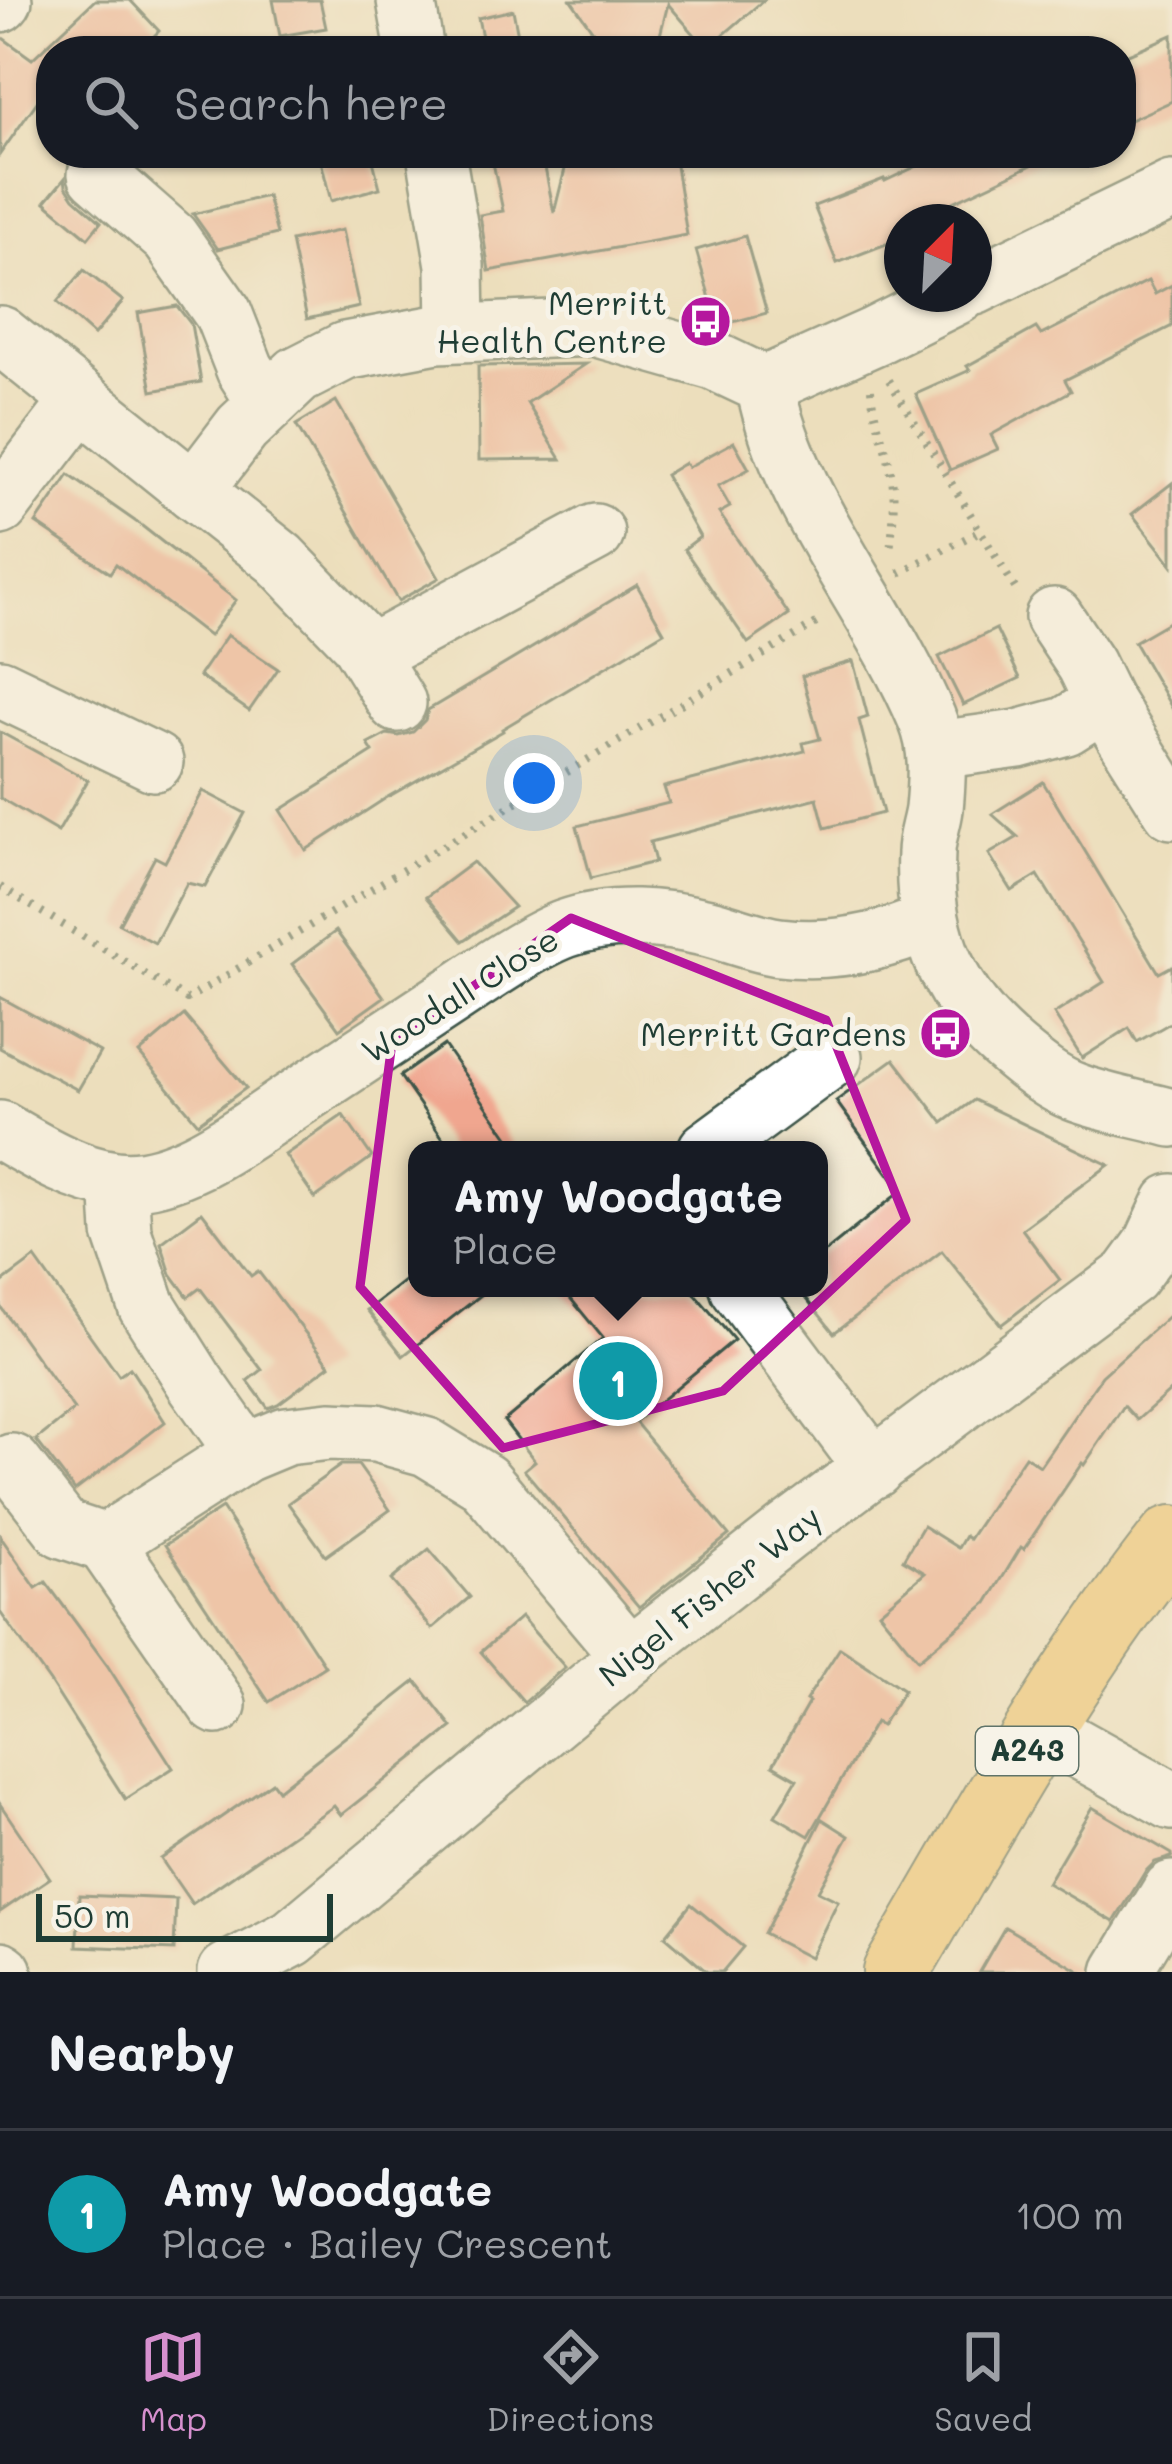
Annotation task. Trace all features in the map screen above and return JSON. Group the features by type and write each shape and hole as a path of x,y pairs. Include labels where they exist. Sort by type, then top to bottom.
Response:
{"highway":[{"name":"A243","path":"896,1972 1041,1728 1103,1631 1172,1539"}],"street":[{"path":"406,0 412,36"},
{"path":"439,168 455,265 457,332"},
{"path":"97,174 170,238 223,313 245,369 267,404"},
{"path":"992,277 1172,190"},
{"path":"194,490 242,428 298,375 345,351 436,334 594,327 714,361 765,385 878,344 930,312"},
{"path":"0,335 280,559 358,640 398,703"},
{"path":"765,385 772,419 815,516 875,587 937,750 925,887 939,954 961,994 983,1027 1031,1067 1073,1092 1172,1118"},
{"path":"0,506 80,402"},
{"path":"368,655 595,533"},
{"path":"1054,617 1103,671 1172,810"},
{"path":"937,750 1018,739 1066,726 1103,671"},
{"path":"0,688 112,716 154,762"},
{"name":"Woodall Close","path":"7,1150 119,1180 187,1168 563,929 601,920 653,917 777,947 834,949 896,937 930,922"},
{"path":"719,1141 832,1057"},
{"path":"119,1180 122,1232 147,1306 245,1453"},
{"name":"Nigel Fisher Way","path":"227,1972 292,1938 630,1656 787,1532 1130,1276 1152,1246 1172,1203"},
{"path":"746,1297 874,1469"},
{"path":"105,1543 245,1453 286,1436 376,1433 427,1448 484,1481 630,1656"},
{"path":"12,1463 63,1529 105,1543 217,1705"},
{"path":"1041,1728 1172,1801"},
{"path":"1122,1972 1172,1890"}],"path":[{"path":"878,344 1037,625 1054,617"},
{"path":"875,587 893,525 892,476 872,408 869,370 878,344"},
{"path":"0,887 188,999 875,587 980,531"}],"highlighted area":[{"path":"571,918 826,1020 906,1220 723,1391 503,1448 360,1287 392,1043"}],"building":[{"path":"95,0 130,0 159,31 154,36 57,36"},
{"path":"273,0 320,0 326,28 280,36"},
{"path":"571,0 764,0 722,36 696,36 668,4 660,36 596,36"},
{"path":"513,10 518,36 482,36 478,18"},
{"path":"1172,35 1172,101 1136,117 1136,51"},
{"path":"0,36 32,59 36,55 36,103 0,154"},
{"path":"323,168 375,168 380,188 331,201"},
{"path":"494,168 545,168 554,213 565,168 676,168 687,235 489,271 480,215 503,211"},
{"path":"913,168 1025,168 949,204 884,204 884,245 837,263 814,206"},
{"path":"65,178 74,198 101,222 88,238 45,202"},
{"path":"267,196 277,234 218,249 193,214"},
{"path":"342,230 359,307 307,319 291,241"},
{"path":"745,236 767,313 718,326 696,250"},
{"path":"84,270 123,301 94,335 57,302"},
{"path":"1148,281 1155,294 1172,285 1172,326 1065,380 1071,391 991,435 998,449 950,470 916,394 970,370 967,366 1036,328 1041,335"},
{"path":"177,306 191,324 201,382 152,391 138,313"},
{"path":"586,364 527,403 561,459 479,460 478,366"},
{"path":"336,401 439,578 398,601 296,425"},
{"path":"734,442 749,469 718,486 730,507 719,513 789,615 748,643 684,549 700,537 665,475"},
{"path":"69,475 236,600 209,636 116,564 110,573 36,523"},
{"path":"1172,483 1172,565 1132,514"},
{"path":"637,585 664,632 306,850 281,810 373,752 368,744 387,734 413,732 428,710"},
{"path":"1172,620 1172,708 1134,642"},
{"path":"996,629 1020,678 963,705 939,657"},
{"path":"227,635 278,669 249,711 199,676"},
{"path":"853,661 868,717 859,720 883,813 825,828 817,798 650,842 655,862 591,878 577,826 669,803 664,787 805,751 803,743 820,739 802,676"},
{"path":"0,732 88,780 58,832 0,798"},
{"path":"1043,782 1159,973 1172,966 1172,1022 1137,1042 1129,1028 1082,1058 1054,1014 1104,982 1038,875 1012,891 989,854 1018,837 992,814"},
{"path":"203,791 245,813 205,887 187,883 155,943 119,924 155,857 165,862"},
{"path":"473,862 514,907 463,941 426,897"},
{"path":"336,931 384,997 339,1029 292,964"},
{"path":"0,997 100,1052 78,1090 0,1048"},
{"path":"184,1015 246,1088 198,1123 139,1053"},
{"path":"444,1045 511,1141 445,1141 400,1076"},
{"path":"894,1059 943,1123 974,1100 1109,1165 1022,1229 1060,1280 1001,1325 942,1251 834,1333 805,1297 828,1297 828,1250 901,1191 836,1101"},
{"path":"343,1115 372,1157 315,1198 285,1155"},
{"path":"202,1212 251,1276 258,1271 330,1365 268,1408 248,1381 262,1370 200,1288 188,1297 171,1274 161,1243"},
{"path":"35,1258 119,1376 130,1368 165,1422 75,1491 36,1440 74,1410 0,1306 0,1284"},
{"path":"408,1278 408,1297 478,1297 403,1356 367,1310"},
{"path":"569,1297 698,1297 734,1340 635,1422 729,1535 639,1607 524,1470 535,1461 504,1421 603,1338"},
{"path":"1172,1313 1172,1389 1137,1420 1124,1406 1024,1549 1021,1547 987,1603 918,1660 879,1612 925,1573 903,1560 923,1526 958,1548 965,1536 969,1539 1025,1456 1040,1466 1102,1376"},
{"path":"341,1465 358,1465 390,1510 326,1556 288,1503"},
{"path":"222,1508 325,1666 269,1702 165,1545"},
{"path":"0,1536 36,1588 46,1582 173,1768 125,1799 0,1612"},
{"path":"429,1549 470,1597 432,1629 391,1580"},
{"path":"521,1617 565,1667 524,1702 481,1652"},
{"path":"840,1648 904,1690 881,1726 875,1722 809,1836 775,1816 797,1779 773,1765 806,1700"},
{"path":"416,1681 452,1727 341,1815 334,1806 192,1904 161,1859 272,1782 278,1790"},
{"path":"0,1804 50,1878 0,1912"},
{"path":"1092,1807 1172,1854 1145,1872 1114,1922 1047,1883"},
{"path":"822,1819 849,1836 818,1891 838,1901 810,1958 764,1934"},
{"path":"79,1895 176,1899 174,1950 77,1946"},
{"path":"691,1904 743,1947 722,1972 707,1972 665,1936"},
{"path":"1005,1927 1081,1972 979,1972"}],"place":[{"name":"Merritt Health Centre","path":"706,322"},
{"name":"Merritt Gardens","path":"946,1034"},
{"name":"Amy Woodgate","path":"618,1381"}]}
